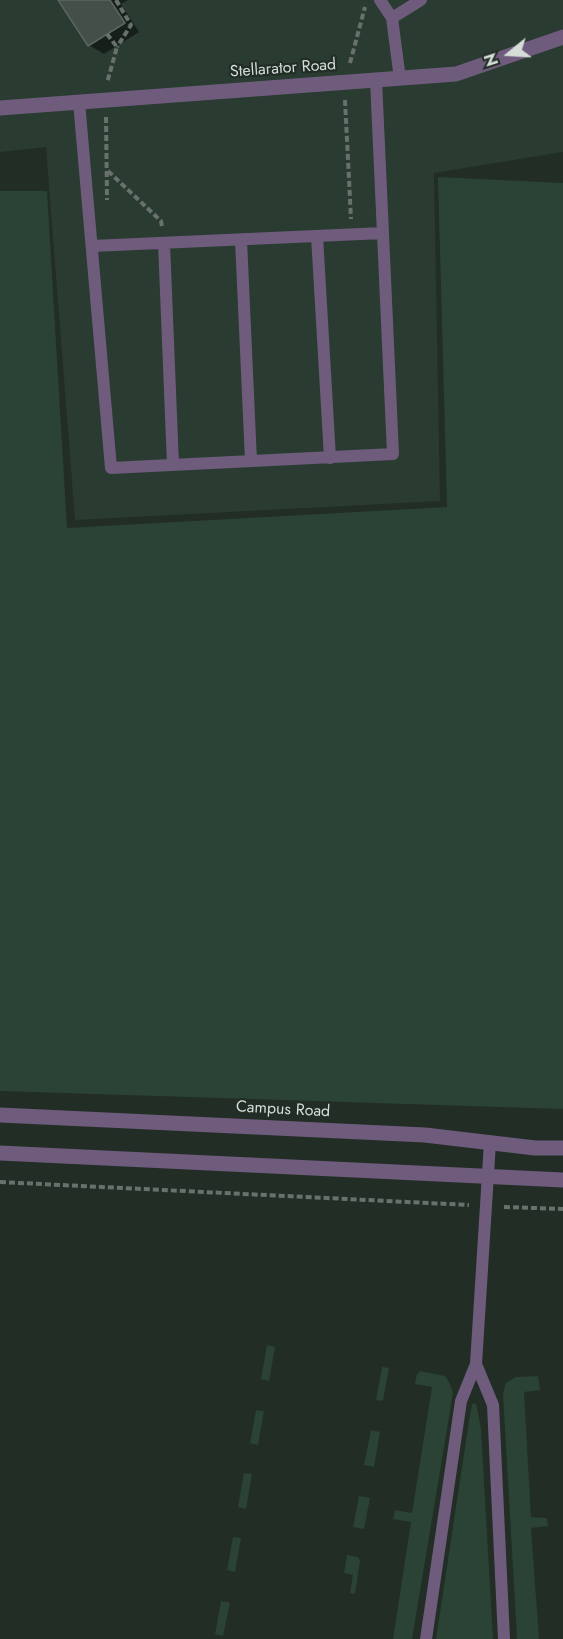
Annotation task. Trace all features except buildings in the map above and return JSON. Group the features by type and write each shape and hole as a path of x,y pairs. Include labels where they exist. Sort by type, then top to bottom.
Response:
{"street":[{"name":"Stellarator Road","path":"0,108 456,75 563,37"},
{"name":"Campus Road","path":"0,1115 425,1135 535,1148 563,1148"},
{"path":"0,1153 563,1180"}],"lane":[{"path":"380,0 393,18 400,79"},
{"path":"393,18 421,0"},
{"path":"79,102 111,468 393,454 376,80"},
{"path":"92,246 383,233"},
{"path":"317,236 330,458"},
{"path":"241,240 251,461"},
{"path":"164,243 173,465"},
{"path":"426,1639 461,1401 476,1364 490,1142"},
{"path":"476,1364 493,1405 504,1639"}],"path":[{"path":"108,202 105,90 117,47 131,25 116,0"},
{"path":"352,234 344,82 366,4"},
{"path":"107,34 117,47"},
{"path":"107,170 161,221 164,243"},
{"path":"0,1182 563,1209"}],"shaded area":[{"path":"0,0 563,0 563,152 434,173 440,501 75,520 46,147 0,152"},
{"path":"438,177 563,183 563,1109 0,1091 0,191 47,191 67,528 447,507"},
{"path":"267,1345 275,1347 269,1381 261,1379"},
{"path":"382,1367 389,1368 383,1401 376,1400"},
{"path":"420,1371 445,1376 453,1393 412,1639 393,1639 411,1522 393,1519 395,1510 412,1513 432,1387 415,1384"},
{"path":"538,1376 540,1390 524,1392 531,1517 547,1518 548,1526 531,1528 539,1639 517,1639 503,1393 506,1383 516,1377"},
{"path":"476,1403 481,1429 493,1639 436,1639 469,1421 472,1404"},
{"path":"256,1410 264,1411 258,1445 250,1443"},
{"path":"371,1430 380,1432 374,1467 364,1465"},
{"path":"244,1473 252,1474 246,1509 238,1507"},
{"path":"359,1496 370,1498 364,1529 353,1527"},
{"path":"233,1537 241,1538 235,1572 227,1570"},
{"path":"347,1555 358,1557 360,1561 355,1594 350,1593 353,1575 344,1573"},
{"path":"221,1601 230,1603 223,1636 215,1634"}]}
